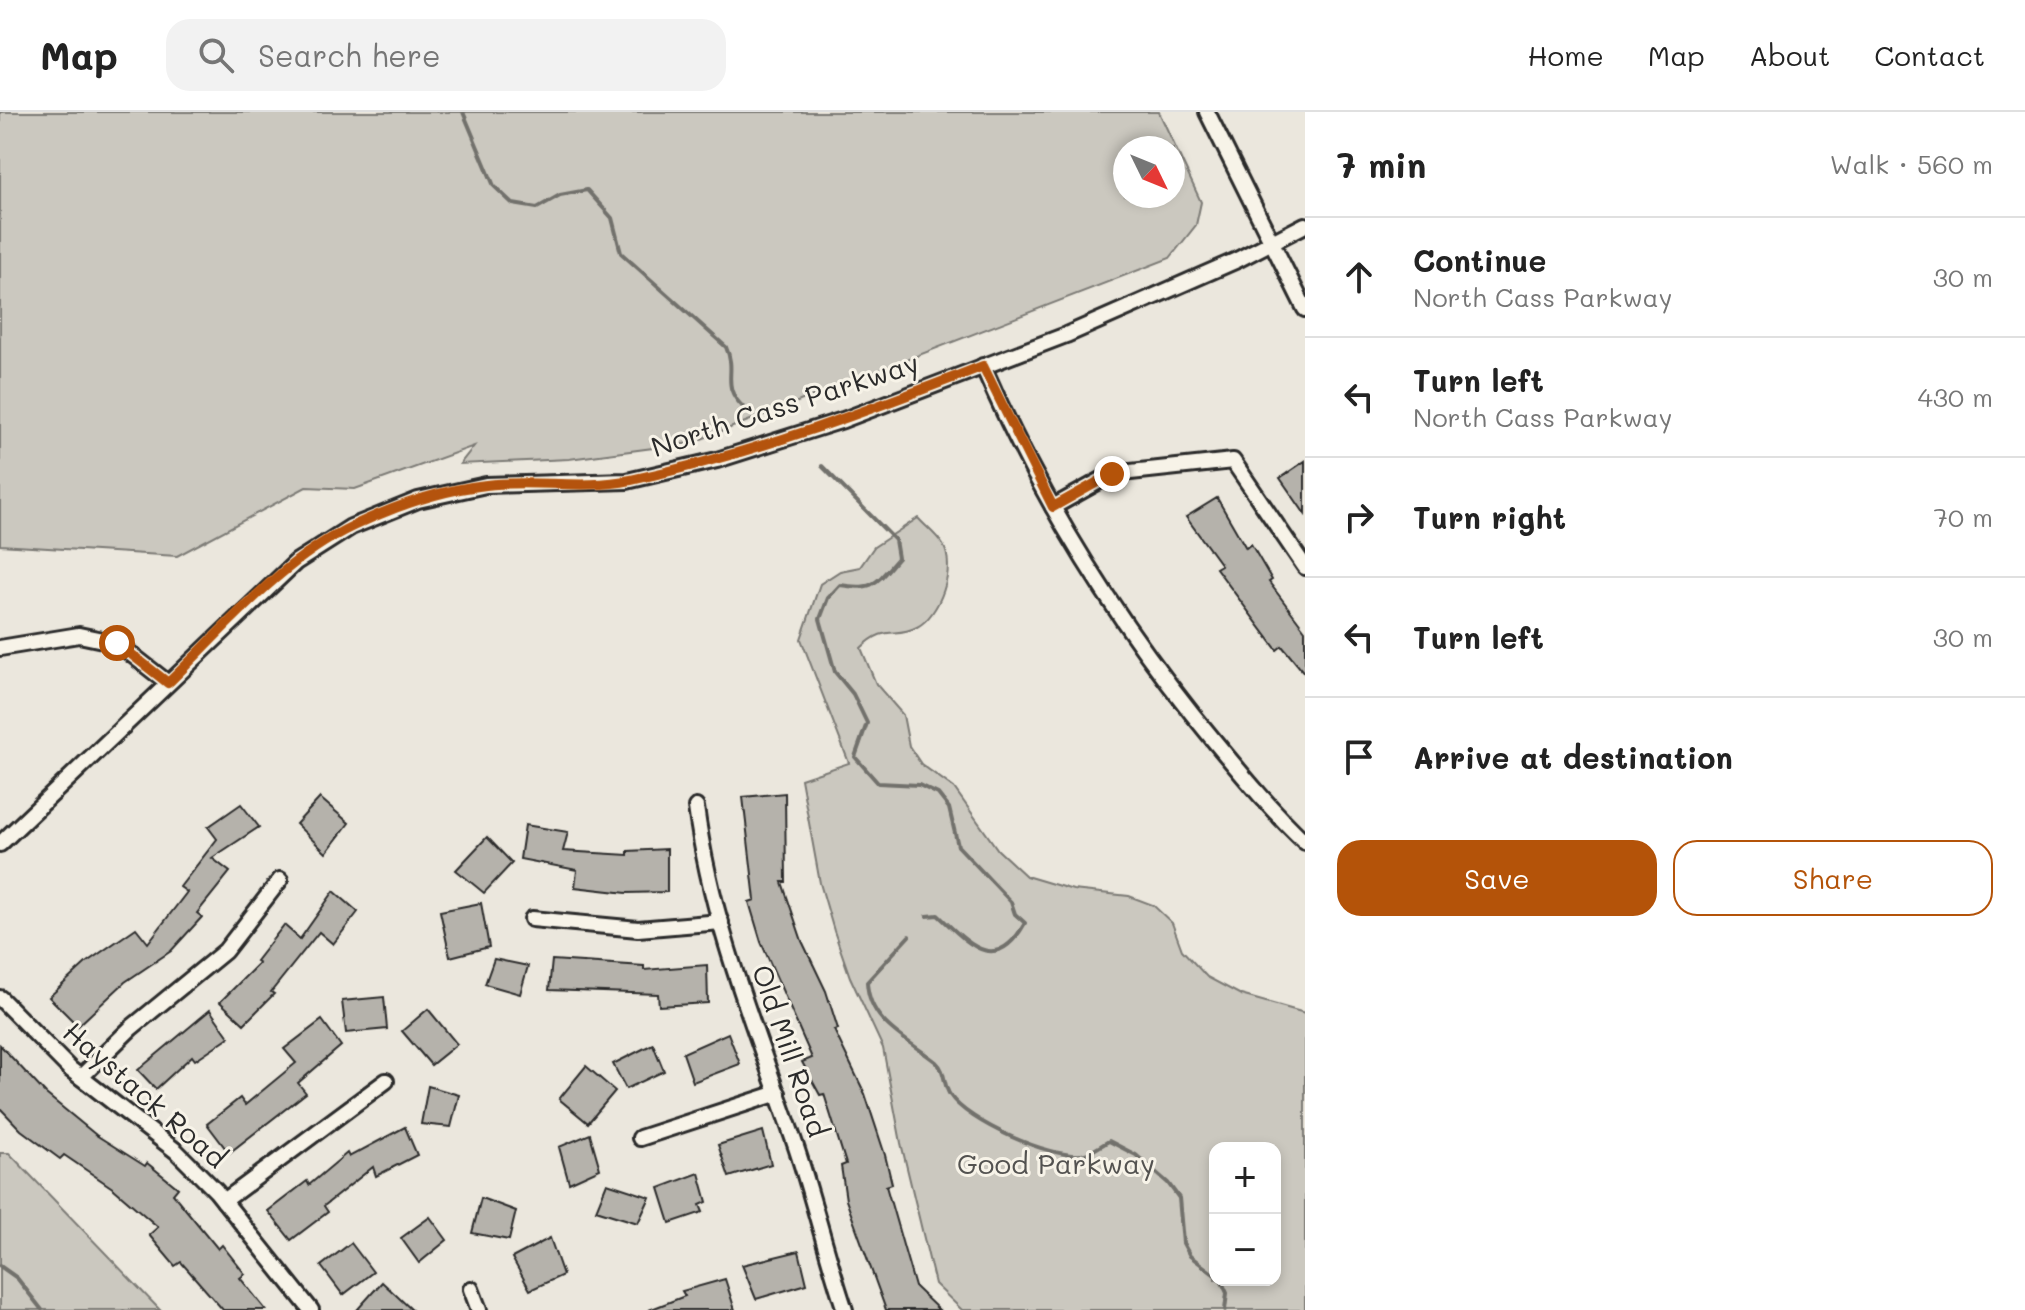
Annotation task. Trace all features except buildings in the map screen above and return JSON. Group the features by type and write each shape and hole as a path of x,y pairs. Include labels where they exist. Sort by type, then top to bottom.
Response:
{"street":[{"path":"1207,112 1305,309"},
{"name":"North Cass Parkway","path":"0,844 296,562 351,527 418,500 486,485 627,481 702,463 843,420 1066,335 1273,243 1305,225"},
{"path":"983,366 1053,507 1101,590 1163,680 1305,842"},
{"path":"1053,507 1112,474 1233,461 1305,567"},
{"path":"0,648 79,635 117,643 168,683"},
{"name":"Old Mill Road","path":"696,807 702,852 721,922 845,1310"},
{"path":"81,1077 131,1028 225,951 280,880"},
{"path":"532,919 638,929 721,922"},
{"name":"Haystack Road","path":"0,998 81,1077 176,1151 224,1201 311,1310"},
{"path":"224,1201 386,1081"},
{"path":"640,1138 778,1093"},
{"path":"471,1289 479,1310"}],"green space":[{"path":"0,112 1159,112 1170,136 1113,136 1113,208 1185,208 1185,168 1201,202 1196,225 1170,258 691,443 569,459 460,464 474,446 355,489 306,487 177,556 0,545"},
{"name":"Good Parkway","path":"918,518 943,545 947,555 947,578 932,613 917,627 877,636 861,648 876,684 903,715 909,746 921,764 954,788 998,850 1026,876 1073,890 1129,896 1153,905 1172,923 1182,950 1207,977 1241,995 1305,1013 1305,1310 962,1310 935,1284 901,1143 883,1048 850,977 834,931 820,883 801,779 849,763 801,639 820,584 840,571 860,567 874,547"},
{"path":"0,1153 9,1153 160,1310 0,1310"}],"waterway":[{"path":"463,112 494,186 513,204 537,208 560,195 587,190 612,218 621,253 726,347 732,392 744,408"},
{"path":"822,466 895,540 898,558 885,574 868,586 840,585 828,598 820,619 835,672 853,694 867,723 855,757 878,783 919,785 938,794 949,808 958,846 1011,902 1015,914 1025,923 1004,948 993,951 972,944 938,915 927,916"},
{"path":"909,936 867,982 869,997 882,1020 936,1062 950,1095 973,1116 991,1127 1050,1151 1081,1155 1109,1141 1136,1155 1168,1183 1179,1198 1183,1243 1190,1256 1209,1270"},
{"path":"0,1266 17,1278 42,1310"},
{"path":"1224,1286 1227,1293 1225,1310"}],"route":[{"path":"117,643 168,683 296,562 351,527 418,500 486,485 627,481 717,460 843,420 983,366 1053,507 1112,474"}]}
